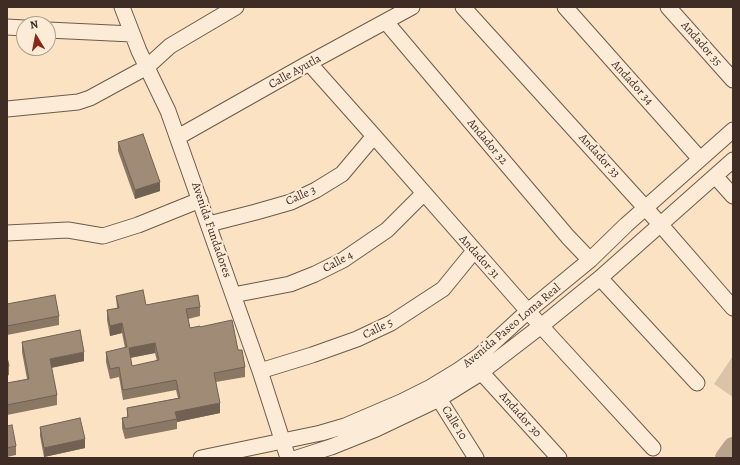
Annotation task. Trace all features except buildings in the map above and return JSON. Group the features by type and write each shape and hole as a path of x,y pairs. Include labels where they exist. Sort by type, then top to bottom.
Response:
{"street":[{"name":"Avenida Fundadores","path":"122,7 132,34 168,111 178,137 260,371 288,458"},
{"path":"7,110 78,102 90,98 147,67 170,46 236,7"},
{"name":"Calle Ayutla","path":"178,137 308,63 412,7"},
{"name":"Andador 33","path":"463,7 646,208 733,308"},
{"name":"Andador 34","path":"565,7 700,159"},
{"name":"Andador 35","path":"668,7 733,80"},
{"name":"Andador 32","path":"386,22 568,237 590,260"},
{"path":"56,30 132,34"},
{"name":"Andador 31","path":"308,63 541,326 653,448"},
{"name":"Avenida Paseo Loma Real","path":"435,393 479,356 528,311 590,260 626,225 733,130"},
{"name":"Calle 3","path":"209,224 291,202 316,190 342,174 374,136"},
{"name":"Avenida Paseo Loma Real","path":"201,458 321,433 404,408 481,372 600,278 733,160"},
{"path":"715,176 733,196"},
{"name":"Calle 4","path":"233,295 290,284 343,260 387,230 424,193"},
{"path":"7,233 68,230 104,236 138,225 200,200"},
{"name":"Calle 5","path":"260,371 357,339 391,323 443,289 474,251"},
{"path":"600,278 697,383"},
{"name":"Andador 30","path":"481,372 559,458"},
{"name":"Calle 10","path":"435,393 476,458"},
{"name":"Avenida Paseo Loma Real","path":"297,458 331,447 376,429 404,408"}],"shaded area":[{"path":"733,356 733,397 714,384"}],"waterway":[{"path":"725,458 733,447"}]}
